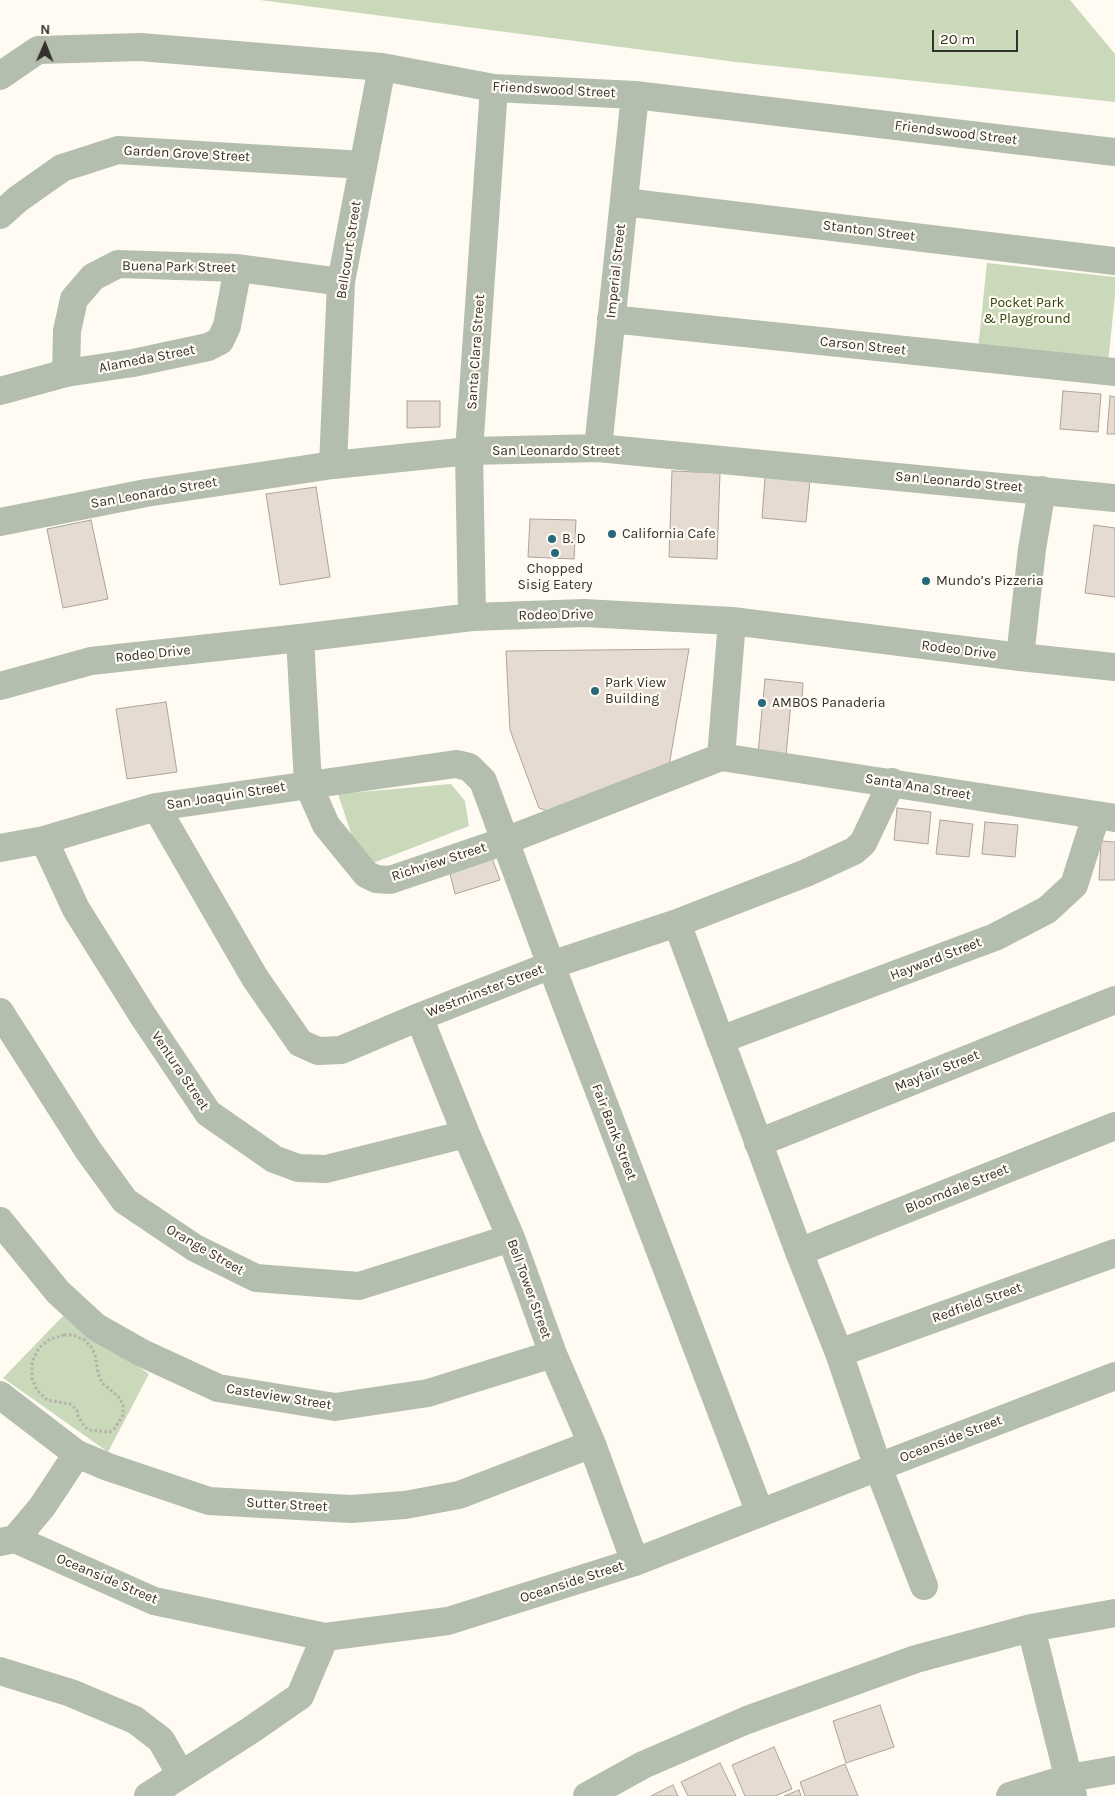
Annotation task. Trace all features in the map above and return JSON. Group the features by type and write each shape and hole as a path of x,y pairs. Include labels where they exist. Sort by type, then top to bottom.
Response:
{"street":[{"name":"Friendswood Street","path":"0,76 38,50 140,47 382,67 494,88 635,95 1115,152"},
{"name":"Bellcourt Street","path":"333,465 341,282 382,67"},
{"name":"Santa Clara Street","path":"472,617 469,451 494,88"},
{"name":"Imperial Street","path":"598,448 635,95"},
{"name":"Garden Grove Street","path":"0,215 18,199 62,168 118,150 363,165"},
{"name":"Stanton Street","path":"624,202 1115,260"},
{"name":"Buena Park Street","path":"66,374 67,331 74,299 93,277 118,264 238,268 341,282"},
{"name":"Alameda Street","path":"0,391 66,374 133,363 208,347 220,341 226,326 238,268"},
{"name":"Carson Street","path":"611,319 1115,372"},
{"name":"San Leonardo Street","path":"0,522 146,493 333,465 469,451 598,448 1115,498"},
{"path":"1020,658 1032,549 1042,490"},
{"name":"Rodeo Drive","path":"0,686 91,661 472,617 584,614 732,621 1020,658 1115,667"},
{"path":"721,757 732,621"},
{"name":"Richview Street","path":"300,638 308,784 326,826 366,874 376,879 390,880 505,841 721,757"},
{"name":"Santa Ana Street","path":"721,757 892,782 1106,817"},
{"name":"San Joaquin Street","path":"0,848 44,840 156,807 456,764"},
{"name":"Fair Bank Street","path":"456,764 469,767 483,781 551,966 760,1513"},
{"name":"Westminster Street","path":"156,807 255,978 300,1043 318,1052 341,1050 419,1017 551,966 677,923 806,873 854,850 863,842 892,782"},
{"name":"Hayward Street","path":"720,1040 995,937 1047,910 1074,885 1106,817"},
{"name":"Ventura Street","path":"44,840 76,909 142,1016 208,1113 274,1159 298,1168 326,1170 466,1134"},
{"path":"677,923 799,1252 839,1353 878,1466 924,1586"},
{"name":"Mayfair Street","path":"758,1143 1115,1000"},
{"name":"Orange Street","path":"0,1012 88,1150 125,1201 196,1248 256,1278 359,1286 511,1238"},
{"name":"Bell Tower Street","path":"419,1017 466,1134 511,1238 553,1354 592,1444 635,1562"},
{"name":"Bloomdale Street","path":"799,1252 1115,1126"},
{"name":"Casteview Street","path":"0,1220 58,1292 96,1327 142,1353 218,1388 335,1407 428,1393 553,1354"},
{"name":"Redfield Street","path":"839,1353 1115,1253"},
{"name":"Oceanside Street","path":"7,1541 154,1601 325,1636 448,1621 635,1562 878,1466 1115,1376"},
{"name":"Sutter Street","path":"0,1395 77,1454 209,1501 351,1509 404,1505 459,1495 592,1444"},
{"path":"7,1541 42,1507 77,1454"},
{"path":"587,1796 643,1765 747,1720 916,1659 1031,1628 1115,1613"},
{"path":"1031,1628 1071,1787"},
{"path":"148,1796 300,1696 325,1636"},
{"path":"0,1671 71,1693 135,1720 161,1740 181,1775"},
{"path":"1010,1796 1071,1787 1115,1770"}],"path":[{"path":"64,1335 73,1335 84,1340 92,1347 102,1383 120,1398 123,1406 123,1415 118,1423 110,1432 89,1430 77,1414 77,1410 70,1404 47,1400 37,1390 32,1378 32,1362 39,1348 50,1338 64,1335"}],"green space":[{"path":"260,0 1070,0 1115,54 1115,102 736,62"},
{"name":"Pocket Park & Playground","path":"987,263 1115,277 1108,363 978,349"},
{"path":"451,784 465,801 469,826 373,863 354,842 338,794"},
{"path":"63,1316 149,1374 108,1452 3,1378"}],"building":[{"path":"1063,391 1101,394 1098,432 1060,429"},
{"path":"1110,396 1115,397 1115,434 1107,434"},
{"path":"407,401 440,401 440,427 407,428"},
{"path":"672,471 720,473 717,559 669,557"},
{"path":"765,477 810,480 806,522 762,518"},
{"path":"316,487 330,577 280,585 266,494"},
{"name":"B. D","path":"530,519 576,520 574,559 528,557"},
{"path":"91,520 108,599 63,608 47,529"},
{"path":"1094,525 1115,528 1115,597 1085,593"},
{"name":"Park View Building","path":"689,649 669,766 548,811 539,808 510,730 506,651"},
{"path":"765,679 803,683 802,703 791,702 786,756 758,753"},
{"path":"166,702 177,772 127,779 116,709"},
{"path":"897,808 931,812 928,844 894,840"},
{"path":"940,820 973,824 969,857 936,854"},
{"path":"985,822 1018,825 1015,857 982,854"},
{"path":"1101,841 1115,842 1115,880 1099,880"},
{"path":"492,858 500,880 455,894 450,874"},
{"path":"880,1705 894,1747 846,1763 833,1721"},
{"path":"774,1747 792,1789 775,1796 745,1796 732,1765"},
{"path":"720,1763 736,1796 688,1796 681,1782"},
{"path":"845,1764 858,1796 805,1796 800,1782"},
{"path":"673,1785 678,1796 651,1796"},
{"path":"799,1790 801,1796 784,1796"}],"place":[{"name":"California Cafe","path":"612,534"},
{"name":"B. D","path":"552,539"},
{"name":"Chopped Sisig Eatery","path":"555,553"},
{"name":"Mundo’s Pizzeria","path":"926,581"},
{"name":"Park View Building","path":"595,691"},
{"name":"AMBOS Panaderia","path":"762,703"}]}
